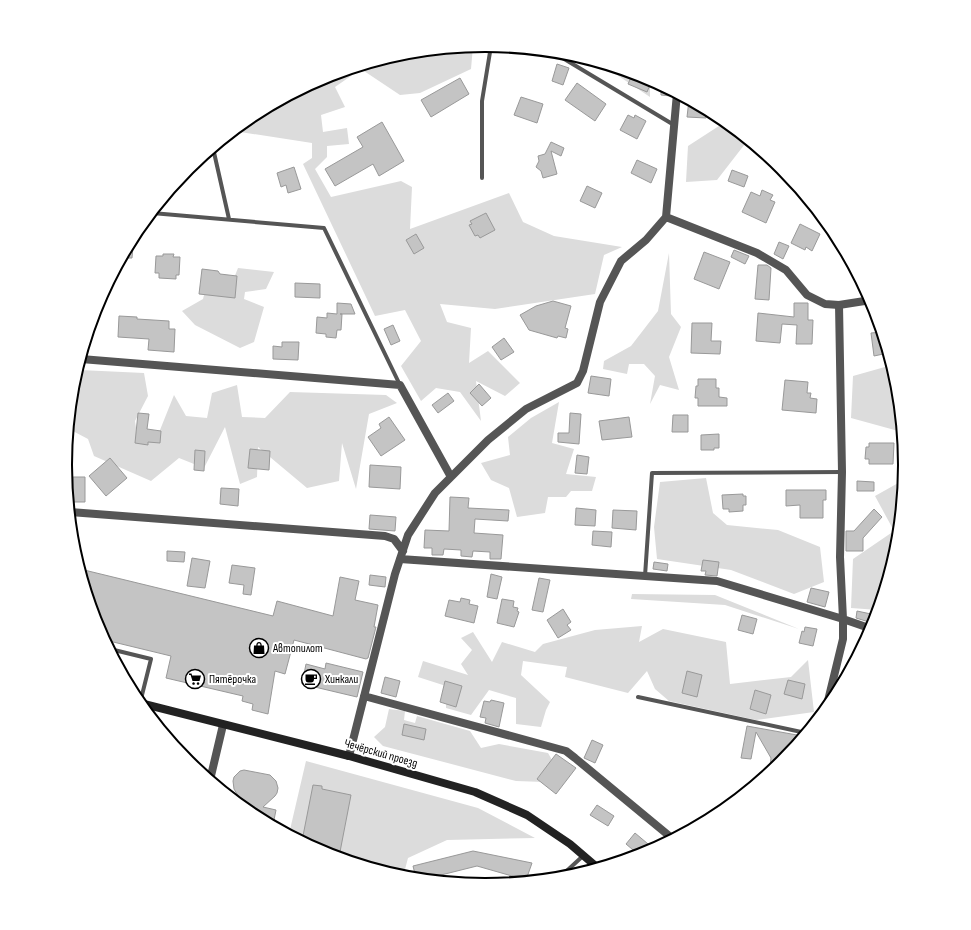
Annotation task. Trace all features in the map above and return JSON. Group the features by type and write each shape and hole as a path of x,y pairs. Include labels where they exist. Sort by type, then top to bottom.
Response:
{"main road":[{"name":"Чечёрский проезд","path":"151,706 349,756 475,792 527,815 570,844 593,864"}],"street":[{"path":"349,756 401,555 408,535 435,493 488,440 526,408 577,383 582,371 600,302 620,261 646,240 666,217 676,99"},
{"path":"666,217 757,252 786,270 807,295 825,304 864,301"},
{"path":"830,692 843,639 840,557 842,472 839,304"},
{"path":"87,359 400,385 451,477"},
{"path":"75,512 385,536 394,539 401,555"},
{"path":"401,555 717,581 865,627"},
{"path":"364,696 566,751 669,835"},
{"path":"211,774 223,725"}],"lane":[{"path":"482,178 482,101 490,52"},
{"path":"564,60 674,125"},
{"path":"214,153 229,219"},
{"path":"158,213 324,228 400,385"},
{"path":"645,576 652,473 842,472"},
{"path":"116,651 151,659 142,694"},
{"path":"638,697 800,732"},
{"path":"568,869 584,855"}],"shaded area":[{"path":"472,52 471,69 420,93 400,95 364,71 405,60"},
{"path":"354,74 335,87 345,107 321,115 323,132 347,128 349,144 327,146 327,157 315,169 331,197 401,181 412,187 410,229 509,193 523,222 554,236 622,247 604,255 595,294 495,309 440,304 447,322 471,328 469,363 488,351 520,383 505,396 476,381 481,421 460,392 436,388 421,401 401,366 421,341 405,310 375,316 303,164 312,158 312,143 241,132 279,107 327,83"},
{"path":"617,74 650,86 650,97"},
{"path":"720,125 745,144 717,180 686,182 688,146"},
{"path":"669,253 671,314 681,327 669,357 679,390 660,385 650,404 655,376 644,364 629,364 627,374 603,369 604,361 631,346 658,311"},
{"path":"238,268 274,272 266,289 245,292 244,299 264,307 254,342 240,348 195,325 182,311 203,299 206,287 230,288"},
{"path":"886,367 891,384 897,431 851,418 853,376"},
{"path":"84,370 144,373 148,396 135,421 138,442 158,435 174,395 186,416 207,418 212,393 237,385 242,417 265,418 290,392 386,395 397,403 369,414 356,489 342,443 339,481 307,488 258,447 257,477 240,484 225,427 204,468 179,458 151,481 94,456 88,439 74,431 80,384"},
{"path":"559,402 552,443 574,449 566,474 596,477 592,491 571,491 566,497 548,497 545,513 517,517 509,488 491,480 481,463 510,455 508,437 531,418"},
{"path":"706,478 713,513 727,525 778,530 820,547 824,582 794,594 731,570 657,559 654,527 660,482"},
{"path":"898,483 893,530 875,496"},
{"path":"893,532 891,546 872,610 851,608 853,559"},
{"path":"632,594 715,595 799,629 725,605 631,599"},
{"path":"642,626 639,642 663,629 726,642 730,684 791,677 808,660 814,712 756,720 669,701 655,689 647,671 628,693 565,677 567,667 523,661 521,675 550,702 541,727 516,724 516,698 489,690 471,715 446,708 446,686 418,677 423,661 468,675 461,664 472,650 461,638 473,632 492,662 502,642 535,652 543,644 595,630"},
{"path":"389,709 405,711 404,720 415,723 417,716 470,731 481,748 499,744 548,753 555,765 544,782 516,781 383,746 374,737 385,727"},
{"path":"306,761 478,808 535,838 447,840 408,858 405,870 379,864 327,847 290,829"}],"building":[{"path":"557,64 569,68 563,85 552,81"},
{"path":"460,78 469,94 431,117 421,100"},
{"path":"631,78 650,86 647,92 628,84"},
{"path":"577,83 606,104 595,121 565,100"},
{"path":"661,92 670,96 661,95"},
{"path":"521,97 543,104 537,123 514,115"},
{"path":"688,105 706,116 706,118 687,117"},
{"path":"628,115 634,118 635,115 646,121 637,139 620,130"},
{"path":"382,122 404,161 379,176 373,164 335,186 325,169 363,147 357,137"},
{"path":"551,142 564,148 561,156 551,151 557,174 543,178 541,171 536,167 539,161 538,156 545,154"},
{"path":"637,160 657,169 651,183 631,173"},
{"path":"294,167 301,189 288,193 286,185 281,187 277,173"},
{"path":"732,170 748,176 744,187 728,181"},
{"path":"587,186 602,193 595,208 580,201"},
{"path":"762,190 773,195 770,200 775,202 766,223 742,212 751,192 760,196"},
{"path":"486,213 495,230 480,238 478,235 475,236 469,225 472,224 470,221"},
{"path":"800,224 820,234 812,251 806,247 805,250 791,243"},
{"path":"416,234 424,248 414,254 406,240"},
{"path":"779,242 789,246 783,259 774,254"},
{"path":"734,250 749,256 745,264 731,257"},
{"path":"133,251 132,258 128,258"},
{"path":"704,252 730,262 719,289 694,279"},
{"path":"163,254 174,254 173,257 180,257 179,275 176,275 176,279 159,278 159,273 155,273 156,256 163,256"},
{"path":"758,265 767,265 771,268 769,300 755,299"},
{"path":"202,269 218,271 220,274 237,276 235,298 199,294"},
{"path":"295,283 320,284 320,298 295,297"},
{"path":"553,301 571,306 565,328 568,329 566,338 558,336 557,338 529,330 520,315 536,306"},
{"path":"337,303 351,304 355,314 342,314 341,330 337,330 336,338 326,337 326,334 316,333 317,317 327,318 327,313 337,314"},
{"path":"794,303 808,303 808,320 813,320 812,344 796,344 797,325 782,324 780,343 756,341 758,313 794,317"},
{"path":"119,316 169,321 169,329 175,329 174,352 148,350 149,339 118,337"},
{"path":"692,323 712,323 711,341 721,341 720,354 691,353"},
{"path":"393,325 400,341 391,345 384,329"},
{"path":"877,332 883,354 874,356 871,333"},
{"path":"504,338 514,352 501,360 492,347"},
{"path":"282,342 299,342 298,360 273,359 273,346 282,347"},
{"path":"591,376 611,379 609,396 588,393"},
{"path":"698,379 716,379 716,388 719,388 719,397 727,398 727,406 698,406 698,398 695,398"},
{"path":"785,380 808,382 807,393 811,393 810,398 817,399 816,413 782,410"},
{"path":"479,384 491,398 482,406 470,393"},
{"path":"448,393 454,401 438,413 432,405"},
{"path":"138,413 149,414 147,429 161,431 160,443 148,442 148,445 135,443"},
{"path":"570,413 581,414 579,444 558,442 558,433 569,433"},
{"path":"673,415 688,415 688,432 672,432"},
{"path":"389,417 405,440 381,456 368,437 381,428 379,424"},
{"path":"629,417 632,437 602,440 599,421"},
{"path":"719,434 719,448 714,448 714,450 701,450 701,435"},
{"path":"869,443 894,443 893,464 869,464 869,459 865,459 866,447 869,447"},
{"path":"250,449 270,451 269,470 248,468"},
{"path":"195,450 205,451 204,471 194,470"},
{"path":"577,455 589,457 587,474 575,473"},
{"path":"110,458 127,478 106,496 89,476"},
{"path":"370,465 401,467 400,489 369,487"},
{"path":"73,477 85,477 85,502 74,502"},
{"path":"857,481 874,482 874,491 857,491"},
{"path":"221,488 239,489 238,506 220,504"},
{"path":"786,490 826,490 826,500 823,500 823,518 800,518 800,505 786,506"},
{"path":"743,494 743,496 746,496 746,505 743,505 743,511 729,512 729,509 723,509 722,495"},
{"path":"450,497 469,498 468,508 509,510 508,521 475,519 474,533 503,535 501,559 490,559 490,552 473,551 472,557 461,556 461,550 444,549 443,555 432,555 432,548 424,548 425,530 449,531"},
{"path":"576,508 596,510 595,526 575,525"},
{"path":"874,509 882,517 863,538 863,551 846,551 846,531 854,531"},
{"path":"613,510 637,511 636,530 612,528"},
{"path":"370,515 396,517 395,531 369,529"},
{"path":"593,531 612,532 611,547 592,545"},
{"path":"167,551 185,552 184,562 167,561"},
{"path":"192,558 210,561 205,588 187,586"},
{"path":"703,560 719,562 717,576 705,575 706,571 701,571"},
{"path":"654,562 668,564 667,571 653,569"},
{"path":"232,565 255,568 251,595 243,594 244,585 229,583"},
{"path":"87,571 273,616 277,601 333,616 340,577 359,581 355,600 378,605 374,627 376,627 368,658 366,659 294,640 285,674 275,671 268,714 252,710 253,704 242,701 243,696 166,678 171,656 112,642 94,598"},
{"path":"491,574 502,577 497,599 487,597"},
{"path":"370,575 386,577 385,587 369,585"},
{"path":"539,578 550,580 543,612 532,610"},
{"path":"811,588 829,592 825,607 807,602"},
{"path":"461,598 470,600 469,604 478,606 474,623 445,616 449,600 460,602"},
{"path":"502,599 514,601 513,607 518,608 517,611 519,612 514,627 497,623"},
{"path":"563,609 571,622 567,625 571,630 558,638 547,620"},
{"path":"857,611 871,614 868,622 856,618"},
{"path":"742,615 757,619 753,634 738,630"},
{"path":"805,627 817,629 813,646 799,643 802,631 804,632"},
{"path":"326,663 363,672 357,697 302,684 306,664 325,669"},
{"path":"687,671 702,675 697,697 682,693"},
{"path":"385,677 400,681 396,697 381,693"},
{"path":"788,680 805,684 802,699 784,694"},
{"path":"445,681 462,686 456,707 440,702"},
{"path":"755,690 771,695 766,714 750,709"},
{"path":"491,700 504,703 499,727 485,723 486,718 480,717 484,701 490,702"},
{"path":"404,724 426,729 424,740 402,735"},
{"path":"747,726 797,735 770,764 771,758 756,732 751,759 741,758"},
{"path":"592,740 603,745 595,763 584,758"},
{"path":"556,754 576,768 556,794 537,779"},
{"path":"244,770 270,775 276,781 278,788 277,793 263,807 276,810 274,820 238,796 234,789 233,781 234,777 240,771"},
{"path":"313,785 322,786 322,789 351,795 340,852 303,835"},
{"path":"597,805 614,816 608,826 590,815"},
{"path":"635,833 649,845 634,851 626,844"},
{"path":"473,851 532,863 528,875 515,877 477,866 441,875 414,871 413,866"}],"place":[{"name":"Автопилот","path":"259,648"},
{"name":"Пятёрочка","path":"195,679"},
{"name":"Хинкали","path":"311,679"}]}
